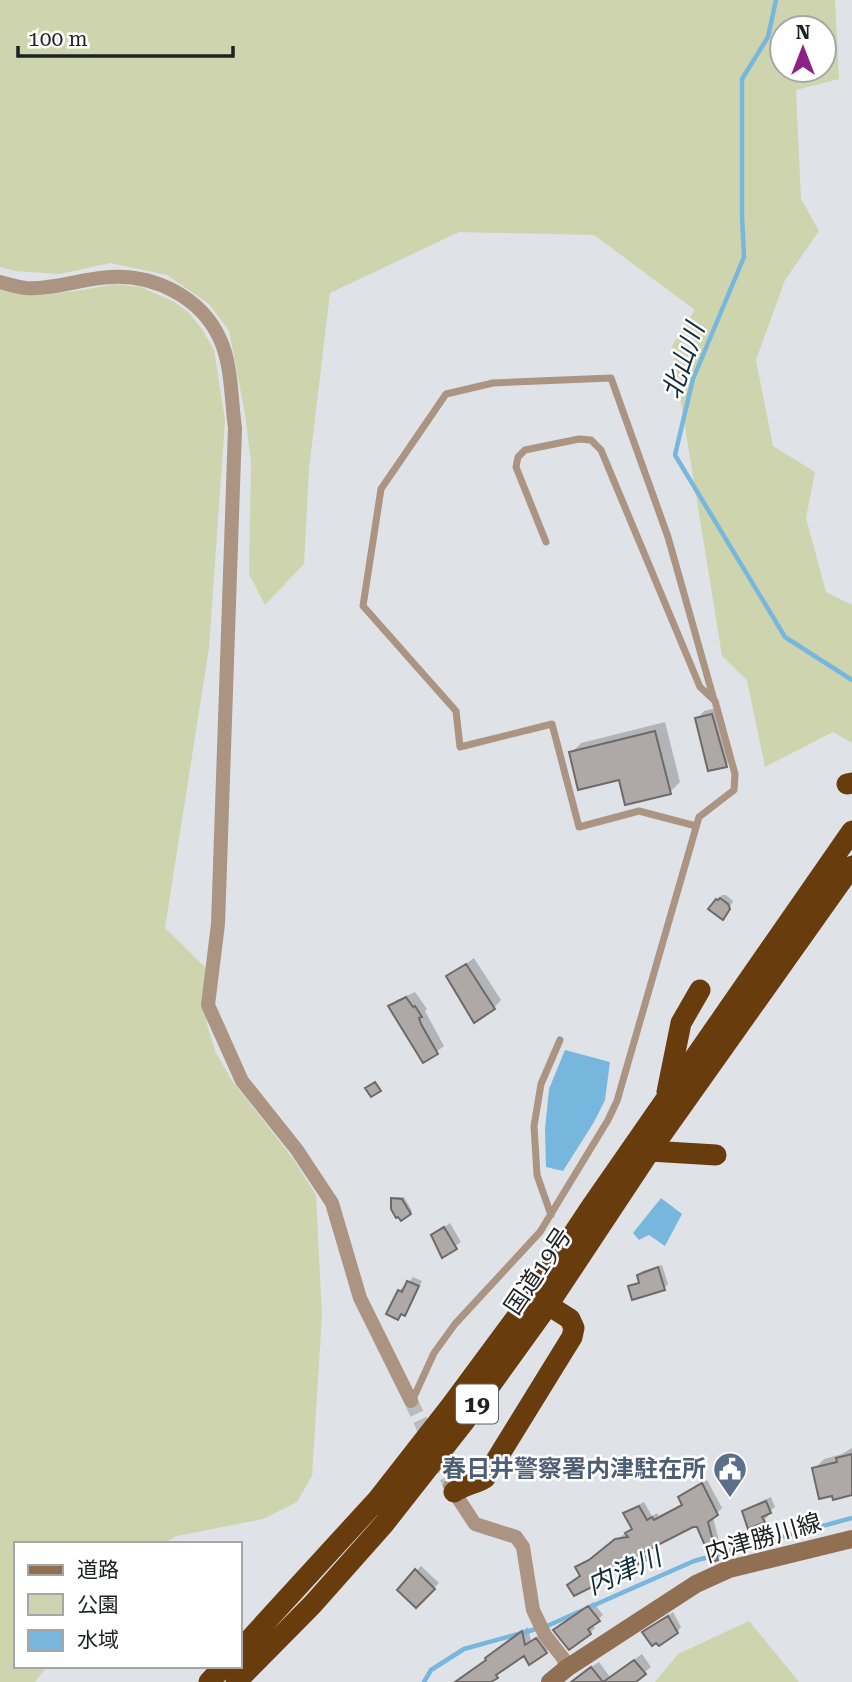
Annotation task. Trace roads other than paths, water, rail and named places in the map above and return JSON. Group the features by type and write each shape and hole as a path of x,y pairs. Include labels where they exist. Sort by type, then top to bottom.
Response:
{"highway":[{"name":"国道19号","path":"242,1648 378,1499 450,1407 530,1299 852,831"},
{"name":"国道19号","path":"236,1682 313,1604 384,1524 464,1422 548,1305 650,1151 852,866"},
{"path":"666,1101 681,1023 700,990"},
{"path":"650,1151 716,1155"},
{"path":"452,1488 474,1484 485,1478 572,1337 574,1328 570,1319 548,1305"},
{"path":"209,1682 222,1668"}],"main road":[{"name":"内津勝川線","path":"550,1682 567,1668 696,1584 729,1569 852,1539"}],"street":[{"path":"0,282 28,288 111,277 147,279 183,295 205,316 220,339 227,363 235,428 218,924 208,1005 242,1081 297,1150 332,1203 360,1298 411,1401"},
{"path":"452,1488 475,1524 516,1537 523,1547 533,1610 567,1668"}],"lane":[{"path":"411,1401 434,1353 455,1324 540,1232 608,1120 617,1101 699,817 734,790 736,774 668,537 611,377 493,383 446,394 381,489 363,606 456,711 460,747 552,724 579,827 639,811 696,826"},
{"path":"546,542 516,467 518,457 525,450 579,439 591,440 601,450 700,687 715,701"},
{"path":"551,1215 537,1175 534,1126 541,1084 560,1040"}],"water":[{"path":"565,1050 610,1062 605,1100 563,1171 546,1167 545,1129 549,1089"},
{"path":"661,1198 682,1214 665,1246 649,1235 639,1240 633,1233"}],"waterway":[{"name":"北山川","path":"776,0 768,37 742,79 744,257 693,379 675,455 785,637 852,680"},
{"name":"内津川","path":"424,1682 431,1670 464,1649 547,1626 694,1561 852,1518"}],"tunnel":[{"path":"411,1401 450,1485"}],"place":[{"name":"春日井警察署内津駐在所","path":"730,1499"}]}
